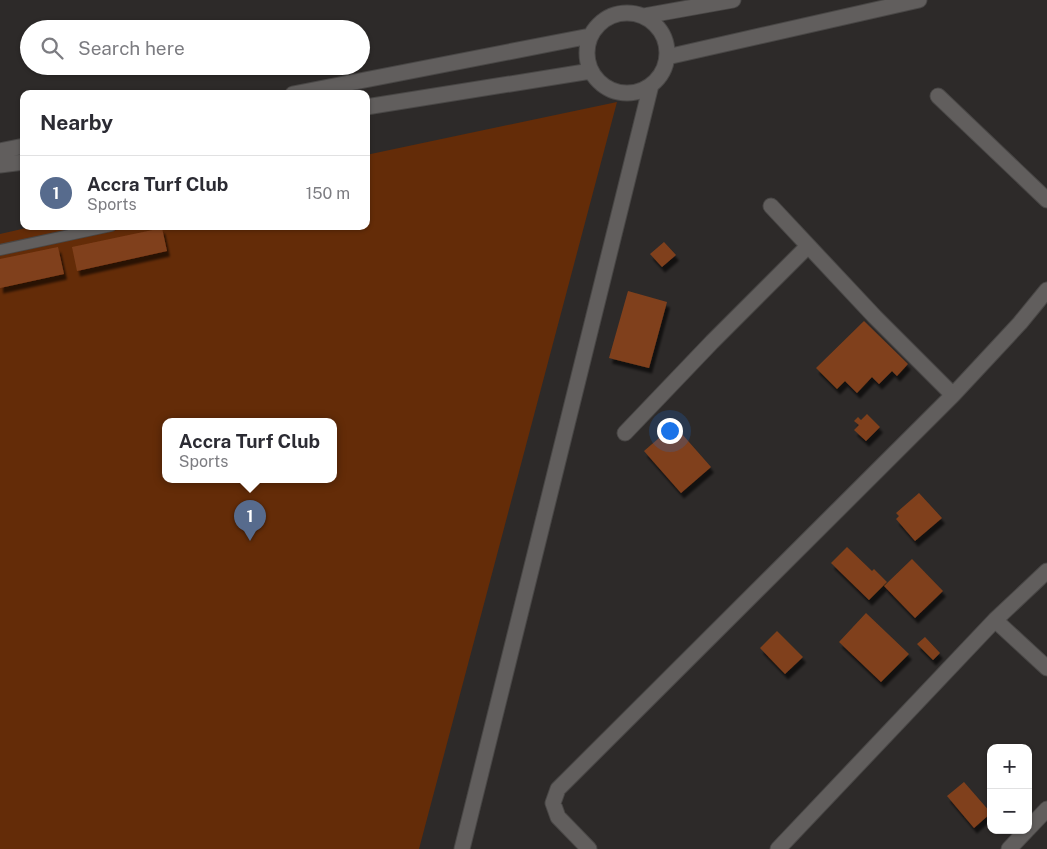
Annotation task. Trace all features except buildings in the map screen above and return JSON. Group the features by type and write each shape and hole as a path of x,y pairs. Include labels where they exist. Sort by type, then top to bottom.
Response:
{"street":[{"path":"644,16 733,0"},
{"path":"667,57 919,0"},
{"path":"632,13 644,16 662,33 666,41 667,57 662,73 651,85 641,91 617,92 602,84 590,71 586,50 590,36 597,26 607,18 632,13"},
{"path":"313,90 590,36"},
{"path":"370,106 590,71"},
{"path":"462,849 651,85"},
{"path":"938,96 1047,200"},
{"path":"0,151 20,147"},
{"path":"0,165 20,162"},
{"path":"772,206 808,246 953,395"},
{"path":"625,433 808,246"},
{"path":"589,849 558,818 553,803 558,789 953,395 1020,323 1047,290"},
{"path":"778,849 995,620 1047,571"},
{"path":"995,620 1047,668"},
{"path":"1032,826 1047,809"},
{"path":"1009,849 1024,834"}],"lane":[{"path":"0,250 92,230"}],"shaded area":[{"path":"617,102 419,849 0,849 0,234 20,229 370,230 370,154"}],"place":[{"name":"Accra Turf Club","path":"250,541"}]}
